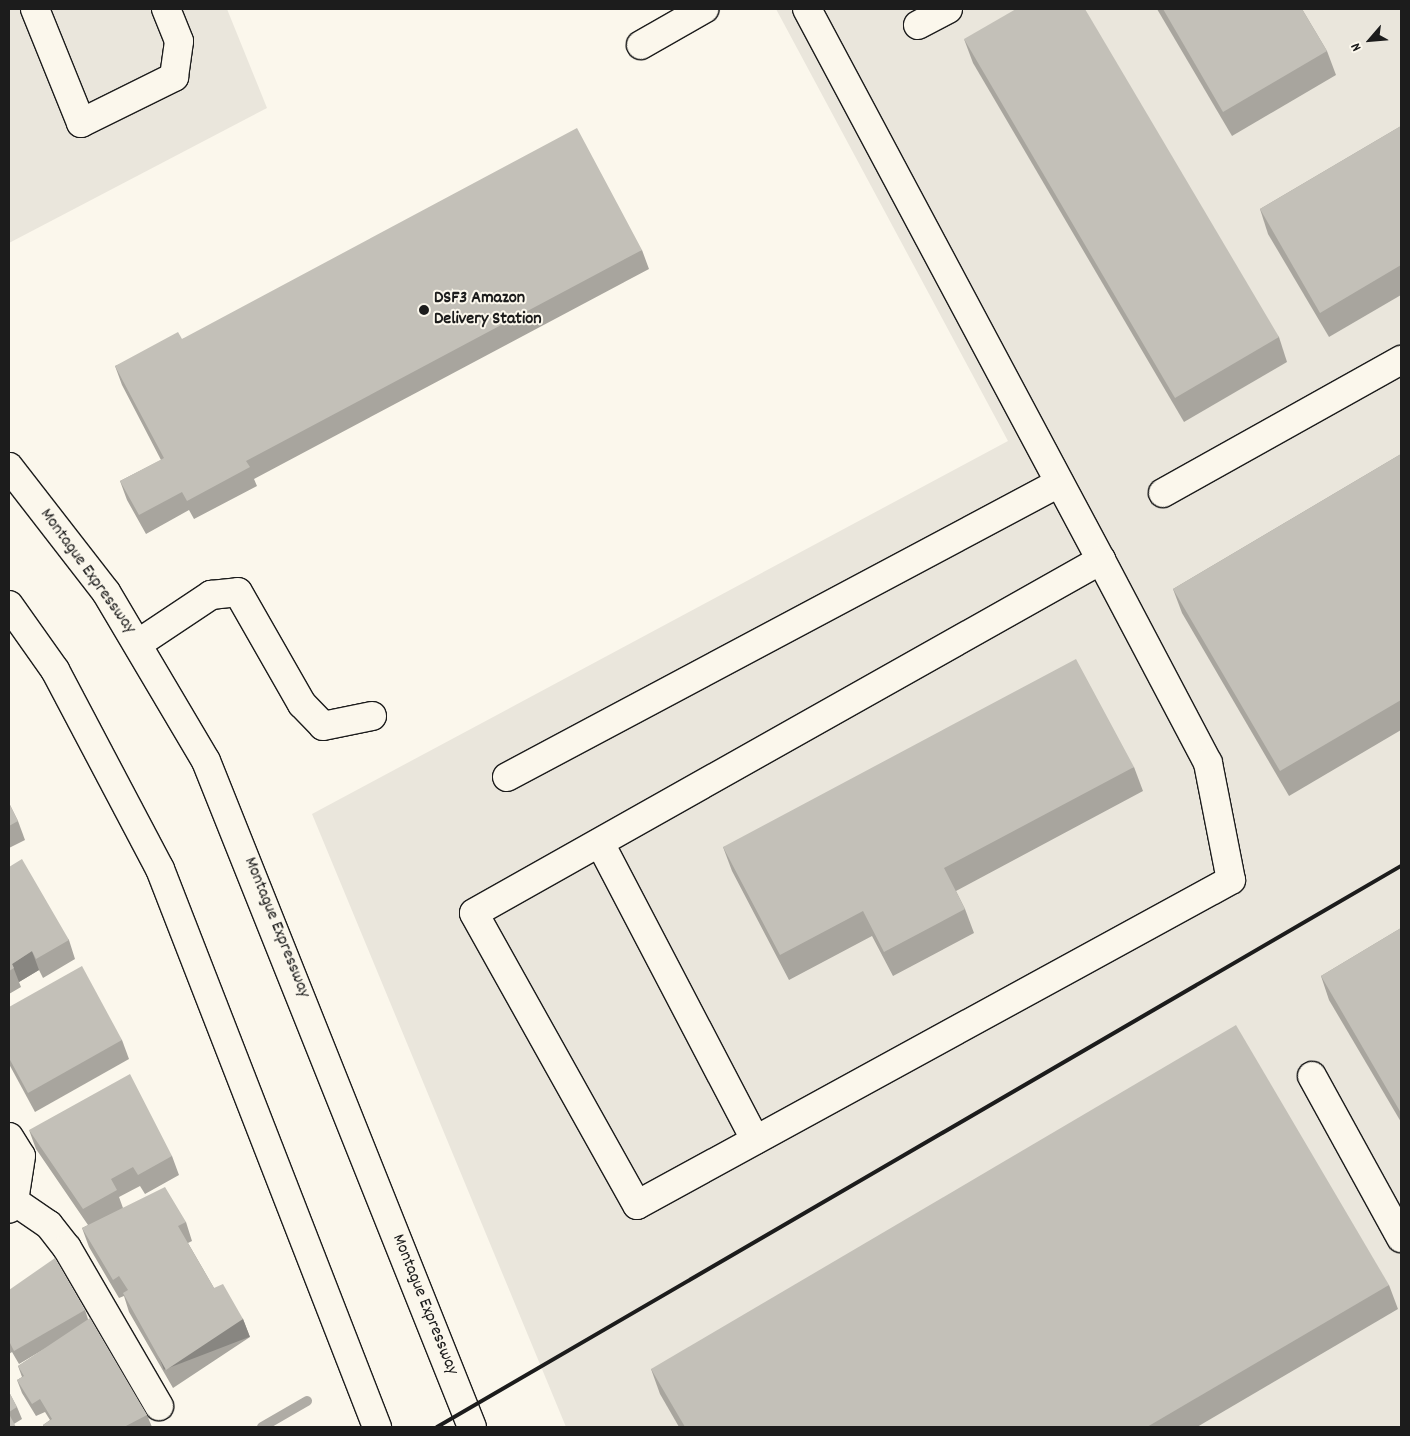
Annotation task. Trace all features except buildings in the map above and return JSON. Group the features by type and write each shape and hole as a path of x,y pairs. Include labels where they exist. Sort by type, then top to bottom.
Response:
{"main road":[{"path":"35,9 80,123 174,77 178,41 166,9"},
{"path":"641,45 704,9"},
{"path":"807,9 1101,560 1208,762 1231,880 637,1205 474,913 1101,560"},
{"path":"918,25 948,9"},
{"path":"1163,493 1401,360"},
{"name":"Montague Expressway","path":"9,467 106,592 139,643 206,761 244,848 472,1427"},
{"path":"507,777 1059,483"},
{"path":"139,643 211,595 238,592 302,704 323,726 372,716"},
{"path":"9,605 55,670 160,869 377,1427"},
{"path":"600,843 755,1140"},
{"path":"1312,1076 1401,1238"},
{"path":"9,1137 20,1156 12,1205 49,1224 67,1248 159,1406"}],"shaded area":[{"path":"9,9 227,9 267,108 9,243"},
{"path":"776,9 1401,9 1401,1427 566,1427 312,814 1008,441"}],"waterway":[{"path":"262,1427 307,1401"}],"railway":[{"path":"437,1427 1401,866"}],"place":[{"name":"DSF3 Amazon Delivery Station","path":"424,310"}]}
